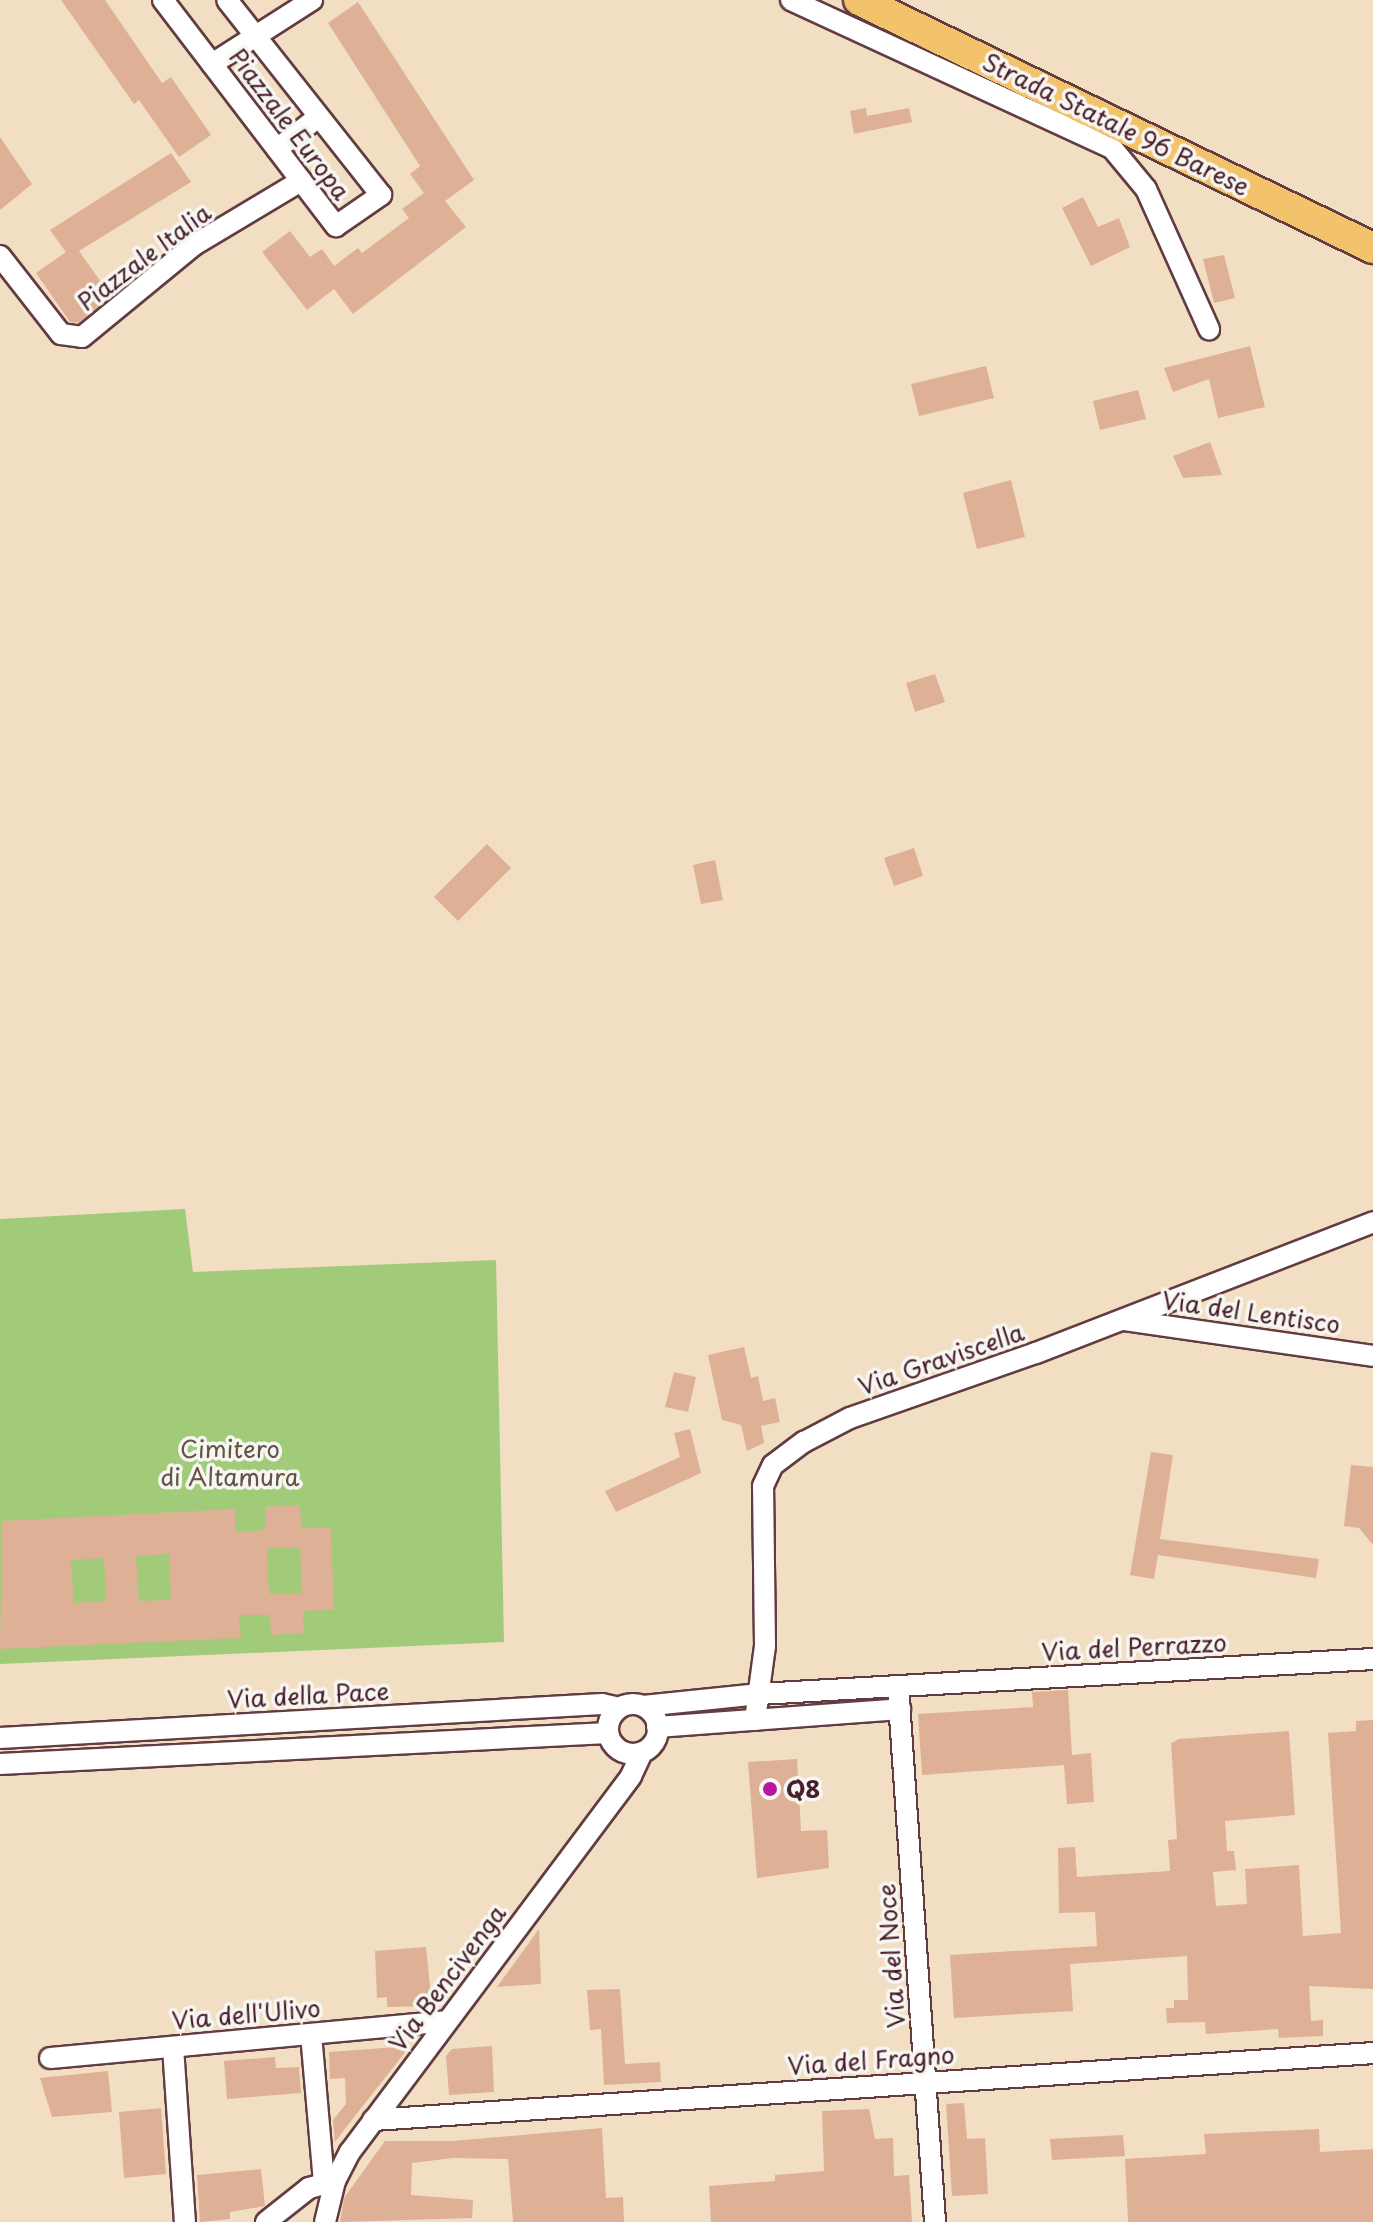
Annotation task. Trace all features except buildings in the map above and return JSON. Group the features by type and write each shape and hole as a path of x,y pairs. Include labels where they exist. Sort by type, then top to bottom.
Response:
{"main road":[{"name":"Strada Statale 96 Barese","path":"859,0 1373,248"}],"street":[{"name":"Piazzale Europa","path":"163,0 336,226 381,195 317,118 227,0"},
{"name":"Piazzale Europa","path":"253,36 312,0"},
{"path":"791,0 1112,148 1146,189 1209,329"},
{"path":"212,64 253,36"},
{"path":"277,149 317,118"},
{"name":"Piazzale Italia","path":"0,256 61,334 82,337 194,245 301,181"},
{"name":"Via Graviscella","path":"755,1720 765,1646 763,1486 773,1465 804,1442 850,1418 1121,1320 1373,1222"},
{"name":"Via del Lentisco","path":"1121,1320 1373,1356"},
{"name":"Via del Perrazzo","path":"898,1687 1373,1659"},
{"path":"608,1733 609,1720 619,1708 759,1694 898,1687"},
{"name":"Via del Noce","path":"898,1687 935,2222"},
{"name":"Via della Pace","path":"0,1738 602,1704 619,1708"},
{"path":"0,1764 608,1733 634,1753 655,1741 657,1727 643,1706"},
{"path":"657,1727 900,1709"},
{"name":"Via Bencivenga","path":"325,2222 330,2182 631,1776 634,1753"},
{"name":"Via dell'Ulivo","path":"50,2058 447,2021"},
{"path":"266,2222 302,2193 330,2182 311,2034"},
{"path":"173,2047 185,2222"},
{"name":"Via del Fragno","path":"373,2120 1373,2053"}],"green space":[{"name":"Cimitero di Altamura","path":"185,1209 193,1272 496,1260 504,1642 0,1664 0,1219"}],"place":[{"name":"Q8","path":"770,1789"}]}
